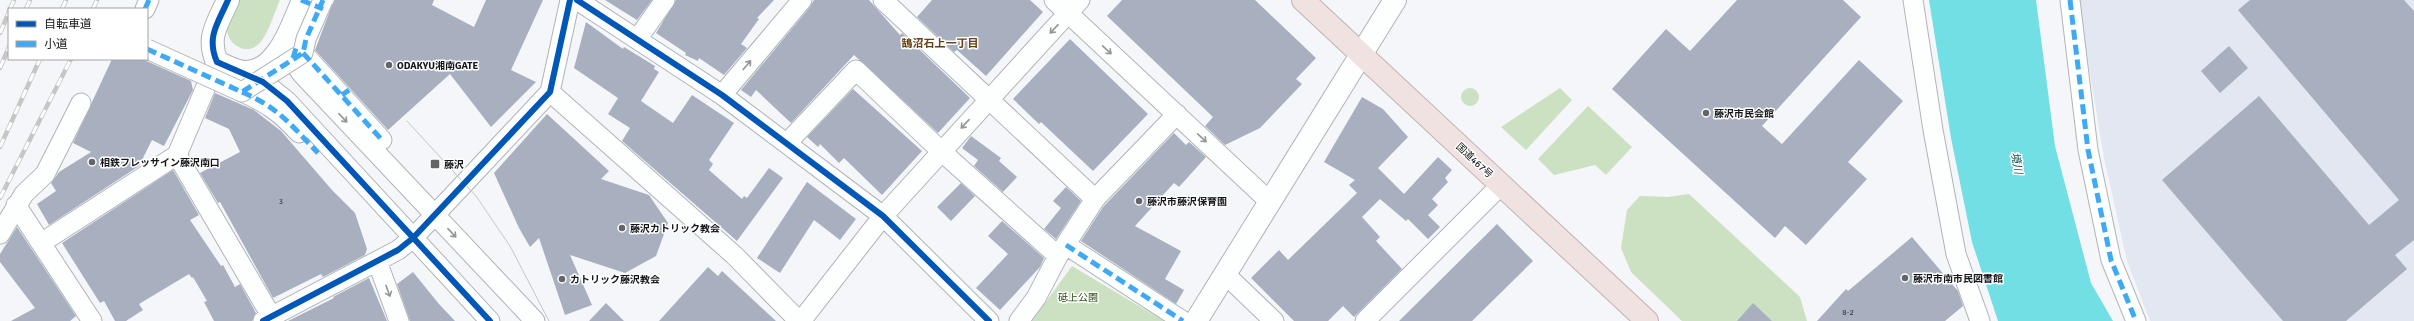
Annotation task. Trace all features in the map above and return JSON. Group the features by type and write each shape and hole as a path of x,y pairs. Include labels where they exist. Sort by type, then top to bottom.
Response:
{"highway":[{"name":"国道467号","path":"1303,0 1501,185 1642,320"}],"street":[{"path":"228,0 211,38 212,51 217,62 263,82 287,101 490,321"},
{"path":"303,0 294,49 290,59 302,74 535,321"},
{"path":"242,92 306,39 323,0"},
{"path":"177,155 269,319 377,262 398,250 413,238 550,92 570,0"},
{"path":"577,0 638,38 722,95 883,216 989,321"},
{"path":"638,38 666,0"},
{"path":"722,95 802,0"},
{"path":"883,0 1095,199"},
{"path":"1054,0 1074,7 1177,114 1269,201"},
{"path":"1196,321 1395,0"},
{"path":"1913,0 1933,130 1956,254 1980,321"},
{"path":"2070,0 2089,157 2111,260 2136,321"},
{"path":"550,92 728,250 800,321 883,216 1074,7"},
{"path":"148,49 266,102 283,116 318,153"},
{"path":"236,70 247,72 266,64 277,55 294,49"},
{"path":"294,49 346,92 382,140"},
{"path":"41,243 177,155 217,62"},
{"path":"787,143 856,70 941,151 1062,250 1183,321"},
{"path":"0,234 16,205 24,194 46,174 81,103"},
{"path":"1019,321 1036,298 1062,250 1095,199 1177,114"},
{"path":"1365,321 1501,185"},
{"path":"16,205 92,321"},
{"path":"377,262 399,321"},
{"path":"1224,274 1274,321"}],"shaded area":[{"path":"2078,0 2414,0 2414,321 2150,321 2127,261 2104,158"}],"green space":[{"path":"239,0 280,0 265,36 252,48 241,48 231,41 228,36 227,25"},
{"path":"1466,88 1474,88 1479,93 1477,104 1474,106 1466,106 1461,101 1461,93"},
{"path":"1560,88 1572,100 1526,150 1501,127"},
{"path":"1588,106 1632,147 1606,175 1595,165 1554,175 1538,159"},
{"path":"1689,194 1800,297 1807,321 1682,321 1631,272 1621,248 1627,210 1640,196 1668,197"},
{"name":"砥上公園","path":"1072,266 1164,321 1032,321"}],"water":[{"name":"境川","path":"1929,0 2036,0 2055,146 2091,283 2113,321 1998,321 1972,242 1951,138"}],"building":[{"name":"ODAKYU湘南GATE","path":"334,0 434,0 432,5 474,27 486,0 543,0 511,70 536,82 491,127 450,74 388,130 315,50"},
{"path":"605,0 652,0 637,20"},
{"path":"676,0 774,0 757,18 759,19 741,44 747,48 724,75 699,58 698,61 685,55 686,53 656,33"},
{"path":"814,0 869,0 900,35 902,33 970,98 938,133 854,55 791,123 756,90 751,97 741,90 810,7"},
{"path":"932,0 1030,0 1043,12 986,76 957,50 954,52 917,17"},
{"path":"1122,0 1255,0 1316,58 1296,79 1302,84 1260,128 1225,145 1205,126 1213,117 1107,16"},
{"name":"藤沢市民会館","path":"1737,0 1843,0 1861,17 1762,126 1782,144 1859,60 1903,101 1848,162 1867,179 1806,245 1785,226 1775,238 1612,89 1666,29 1690,51"},
{"path":"2250,0 2404,0 2414,11 2414,240 2395,255 2407,269 2346,321 2283,321 2162,180 2259,96 2369,225 2399,200 2238,10"},
{"path":"586,22 623,49 624,47 655,66 654,69 659,72 641,101 673,123 692,95 734,123 709,160 713,164 709,170 742,199 744,196 747,198 769,168 783,178 737,241 622,141 630,128 608,114 618,98 574,68"},
{"path":"1070,39 1148,114 1093,171 1041,122 1039,124 1013,99"},
{"path":"2229,46 2248,68 2220,93 2201,71"},
{"path":"112,60 144,60 191,81 193,90 164,146 152,140 139,166 49,225 37,204 56,191 51,183 59,172 91,152 73,143"},
{"path":"853,89 922,151 882,195 844,158 839,163 820,144 818,147 807,137"},
{"path":"215,93 254,110 281,131 332,190 355,213 367,249 365,255 323,277 321,274 273,298 220,202 218,203 200,173 240,152 229,129 205,118"},
{"path":"1362,97 1383,109 1408,137 1378,168 1404,194 1438,157 1452,170 1445,178 1448,182 1432,199 1438,205 1428,215 1440,227 1428,239 1408,219 1406,221 1380,199 1362,217 1380,237 1376,241 1402,269 1354,317 1343,306 1328,321 1294,321 1251,278 1279,250 1288,260 1357,193 1349,185 1355,180 1324,162"},
{"path":"547,114 609,171 601,179 649,195 668,223 656,256 625,273 570,255 592,305 565,315 539,238 530,247 519,228 494,173"},
{"path":"1174,133 1186,145 1189,142 1206,157 1179,187 1174,183 1135,226 1181,251 1165,279 1184,290 1176,304 1081,241 1103,207"},
{"path":"971,136 1001,158 999,161 1017,177 1003,192 974,166 978,160 962,148"},
{"path":"173,170 199,215 190,220 221,266 223,265 235,287 240,284 256,313 252,321 214,321 204,302 207,301 193,277 192,278 189,274 139,304 143,310 126,321 115,321 104,301 100,303 62,243"},
{"path":"807,182 856,219 840,240 814,220 780,273 757,258"},
{"path":"961,183 975,196 951,221 937,207"},
{"path":"1066,187 1081,201 1056,239 1044,229 1061,208 1053,201"},
{"path":"1002,221 1044,258 1040,267 1000,310 976,288 1008,254 988,236"},
{"path":"1497,224 1533,261 1472,321 1399,321"},
{"path":"17,227 76,316 70,321 11,321 35,308 0,262 0,254"},
{"name":"藤沢市南市民図書館","path":"1912,237 1958,291 1963,306 1945,321 1817,321 1846,289 1848,291"},
{"path":"708,267 718,276 722,271 776,321 659,321"},
{"path":"413,272 455,321 410,321 397,284"},
{"path":"369,278 387,321 288,321 334,298 333,297"},
{"path":"606,303 624,321 589,321"},
{"path":"1753,303 1772,321 1737,321"}],"tram line":[{"path":"407,121 476,196 510,246 549,321"}],"railway":[{"path":"10,8 14,0"},
{"path":"26,8 30,0"},
{"path":"62,8 66,0"},
{"path":"93,8 97,0"},
{"path":"0,33 8,14"},
{"path":"0,68 8,49"},
{"path":"0,147 40,60"},
{"path":"0,198 70,60"}],"marked path":[{"path":"145,8 149,0"},
{"path":"301,0 323,9"},
{"path":"148,49 242,92 303,53 306,39 323,0"},
{"path":"2070,0 2088,150 2111,260 2136,321"},
{"path":"293,58 296,48"},
{"path":"303,53 382,140"},
{"path":"342,95 349,90"},
{"path":"242,92 266,104 284,118 318,153"},
{"path":"1066,245 1183,321"}],"cycle path":[{"path":"228,0 217,23 213,37 214,53 217,62 263,82 287,101 490,321"},
{"path":"263,321 398,250 413,238 550,92 570,0"},
{"path":"577,0 722,95 883,216 989,321"}],"place":[{"name":"ODAKYU湘南GATE","path":"389,65"},
{"name":"藤沢市民会館","path":"1706,113"},
{"name":"相鉄フレッサイン藤沢南口","path":"92,162"},
{"name":"藤沢","path":"435,164"},
{"name":"藤沢市藤沢保育園","path":"1139,201"},
{"name":"藤沢カトリック教会","path":"622,228"},
{"name":"藤沢市南市民図書館","path":"1905,278"},
{"name":"カトリック藤沢教会","path":"562,279"}],"district":[{"name":"鵠沼石上一丁目","path":"940,43"}]}
